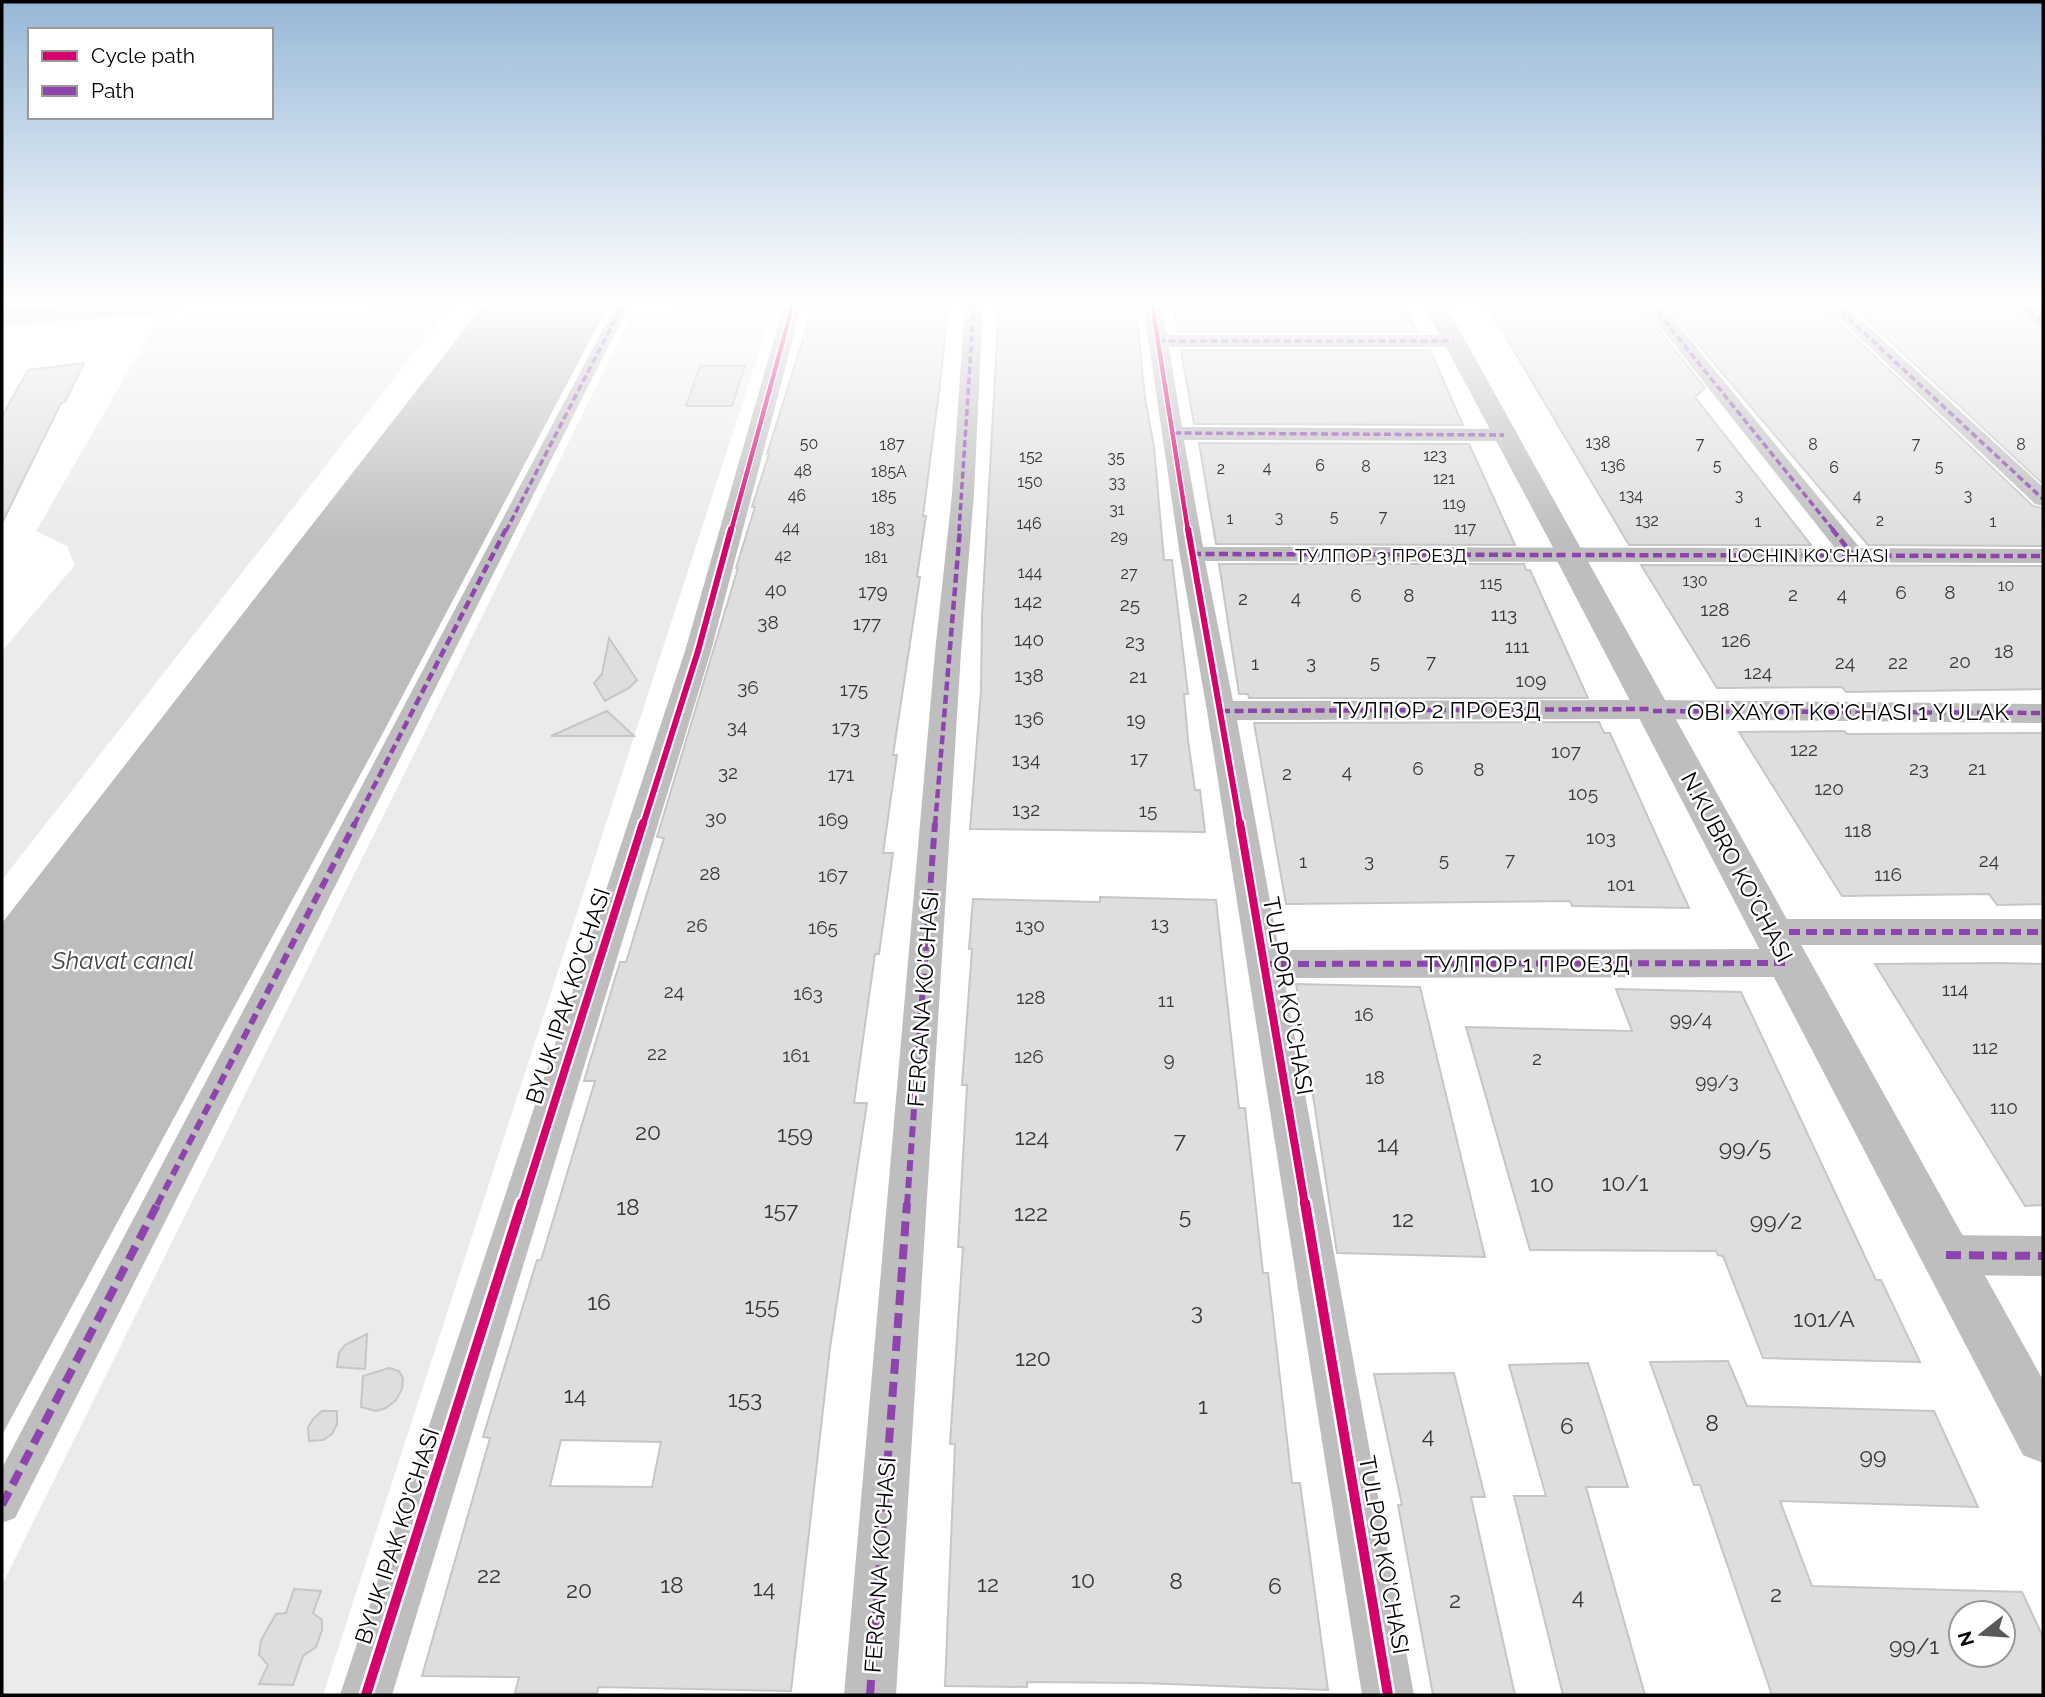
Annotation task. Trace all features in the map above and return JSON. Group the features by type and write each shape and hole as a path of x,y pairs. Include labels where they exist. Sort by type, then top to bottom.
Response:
{"street":[{"path":"2,1504 582,383"},
{"name":"BYUK IPAK KO'CHASI","path":"366,1695 698,651 771,383"},
{"name":"FERGANA KO'CHASI","path":"870,1695 969,383"},
{"name":"TULPOR KO'CHASI","path":"1165,383 1192,554 1221,710 1388,1695"},
{"name":"N.KUBRO KO'CHASI","path":"1476,383 1571,555 2043,1435"},
{"path":"1715,383 1853,555"},
{"path":"1918,383 2043,499"},
{"path":"1174,433 1504,435"},
{"name":"ТУЛПОР 3 ПРОЕЗД","path":"1192,554 1571,555"},
{"name":"LOCHIN KO'CHASI","path":"1571,555 2043,556"},
{"name":"ТУЛПОР 2 ПРОЕЗД","path":"1221,710 1652,710"},
{"name":"OBI XAYOT KO'CHASI 1 YULAK","path":"1652,710 2043,713"},
{"name":"ТУЛПОР 1 ПРОЕЗД","path":"1264,964 1780,947 2043,932"},
{"path":"1946,1255 2043,1256"}],"shaded area":[{"path":"121,383 390,383 2,880 2,651 75,565 67,546 36,531"},
{"path":"598,383 749,383 323,1695 2,1695 2,1585"}],"water":[{"name":"Shavat canal","path":"422,383 567,383 384,731 2,1435 2,923"}],"building":[{"path":"21,383 74,383 65,402 61,403 2,523 2,416"},
{"path":"694,383 739,383 732,406 686,406"},
{"path":"789,383 940,383 923,516 926,516 917,577 920,577 893,755 897,755 883,853 893,853 879,954 875,954 854,1103 867,1103 830,1348 791,1691 598,1687 597,1693 515,1693 519,1677 422,1676 490,1438 483,1437 537,1260 541,1260 595,1081 584,1081 620,962 626,962 664,838 657,837 738,568 755,507 752,507","holes":["561,1440 661,1442 652,1487 550,1486"]},
{"path":"995,383 1144,383 1154,447 1164,560 1172,560 1188,694 1184,694 1188,740 1195,790 1200,790 1205,832 970,829 981,691 982,615"},
{"path":"1187,383 1445,383 1463,425 1194,424"},
{"path":"1533,383 1701,383 1705,388 1695,397 1811,545 1629,545"},
{"path":"1731,383 1903,383 2033,506 2043,508 2043,546 1868,545"},
{"path":"1935,383 2043,383 2043,484"},
{"path":"1199,443 1469,444 1515,545 1216,544"},
{"path":"1219,564 1524,564 1526,570 1530,570 1588,698 1249,698 1248,694 1239,694"},
{"path":"1641,565 2043,566 2043,689 1846,692 1842,687 1717,688"},
{"path":"609,638 637,680 629,688 605,701 594,683 602,674"},
{"path":"607,711 634,736 551,736"},
{"path":"1599,722 1604,733 1610,733 1689,908 1572,906 1570,901 1286,904 1254,723"},
{"path":"1844,731 1847,734 2043,733 2043,904 1997,905 1989,894 1842,896 1739,732"},
{"path":"1100,897 1216,900 1239,1108 1245,1108 1263,1273 1268,1273 1292,1483 1300,1483 1328,1690 1142,1683 1027,1682 1027,1687 945,1686 955,1444 950,1444 963,1247 958,1247 967,1085 962,1085 973,899 1100,902"},
{"path":"1875,964 2043,964 2043,1205 2025,1206"},
{"path":"1296,984 1420,987 1485,1257 1337,1253"},
{"path":"1616,989 1741,992 1876,1280 1881,1280 1920,1362 1763,1358 1723,1256 1716,1251 1530,1250 1466,1027 1632,1031"},
{"path":"367,1334 365,1369 337,1367 339,1353 345,1345"},
{"path":"1728,1361 1747,1406 1934,1411 1978,1507 1780,1501 1812,1586 2022,1592 2043,1637 2043,1695 1772,1695 1700,1485 1694,1485 1650,1362"},
{"path":"1588,1363 1628,1487 1586,1487 1645,1695 1563,1695 1514,1496 1546,1496 1509,1365"},
{"path":"389,1368 399,1371 403,1378 402,1389 396,1400 386,1408 376,1411 361,1407 363,1376"},
{"path":"1454,1373 1485,1497 1471,1497 1515,1695 1433,1695 1398,1505 1402,1505 1374,1374"},
{"path":"322,1411 337,1411 337,1424 332,1434 323,1440 309,1441 308,1427"},
{"path":"294,1589 321,1591 313,1613 322,1620 322,1630 316,1647 303,1656 293,1685 259,1684 268,1665 259,1655 261,1640 276,1614 286,1613"}],"marked path":[{"path":"2,1505 582,383"},
{"path":"870,1695 969,383"},
{"path":"1715,383 1853,555"},
{"path":"1918,383 2043,499"},
{"path":"1174,433 1504,435"},
{"path":"1192,554 1569,555"},
{"path":"1572,555 2043,556"},
{"path":"1221,711 1652,709"},
{"path":"1653,711 2043,713"},
{"path":"1772,932 2043,932"},
{"path":"1264,964 1789,963"},
{"path":"1946,1255 2043,1256"}],"cycle path":[{"path":"366,1695 698,651 771,383"},
{"path":"1165,383 1388,1695"}]}
